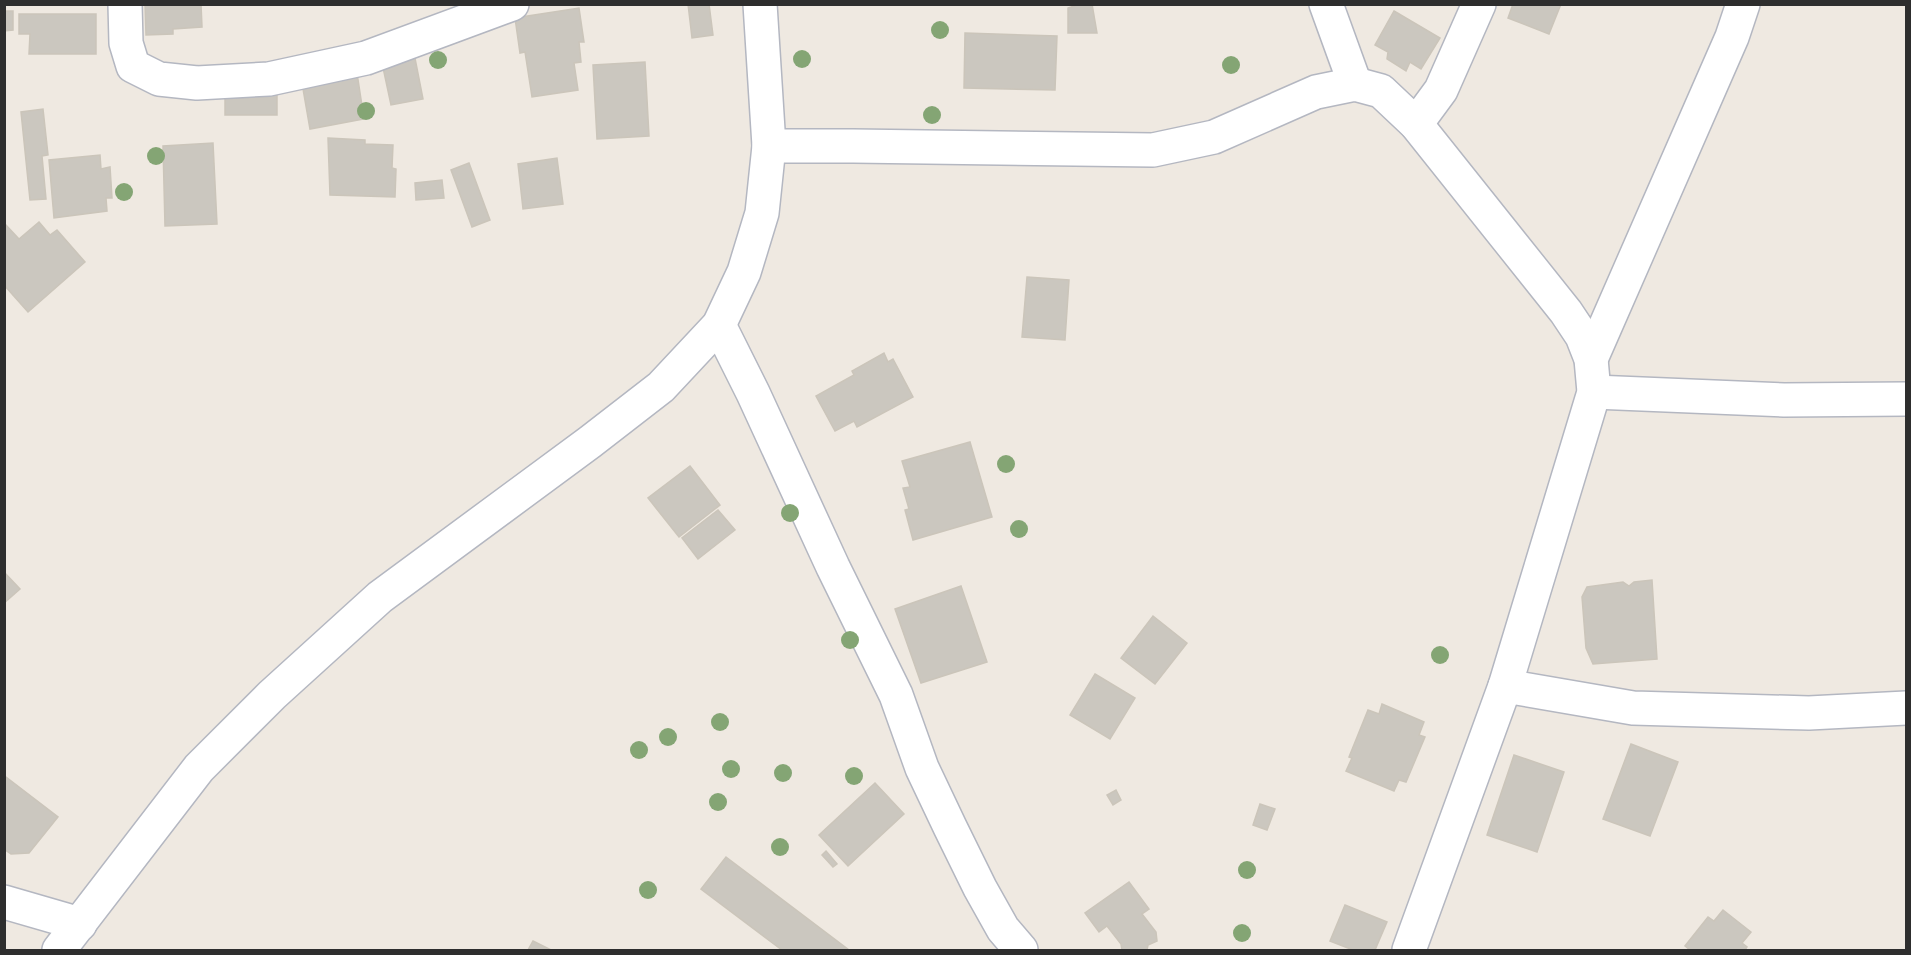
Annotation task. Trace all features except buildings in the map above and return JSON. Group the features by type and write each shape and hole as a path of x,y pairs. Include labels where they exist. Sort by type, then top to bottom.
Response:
{"street":[{"path":"125,4 126,43 133,66 159,78 197,83 269,79 366,58 512,4"},
{"path":"59,951 200,768 272,694 380,597 661,387 718,326 744,272 762,213 769,146 760,4"},
{"path":"1326,4 1355,84"},
{"path":"1416,124 1441,90 1479,4"},
{"path":"1591,359 1732,37 1743,4"},
{"path":"769,146 1153,150 1214,137 1266,112 1316,92 1355,84 1381,91 1416,124 1566,312 1582,336 1591,359 1594,392 1505,686 1409,951"},
{"path":"718,326 753,393 833,567 896,695 922,768 950,828 1003,929 1021,951"},
{"path":"1594,392 1784,399 1906,399"},
{"path":"1505,686 1633,708 1809,713 1906,708"},
{"path":"4,903 80,924"}]}
